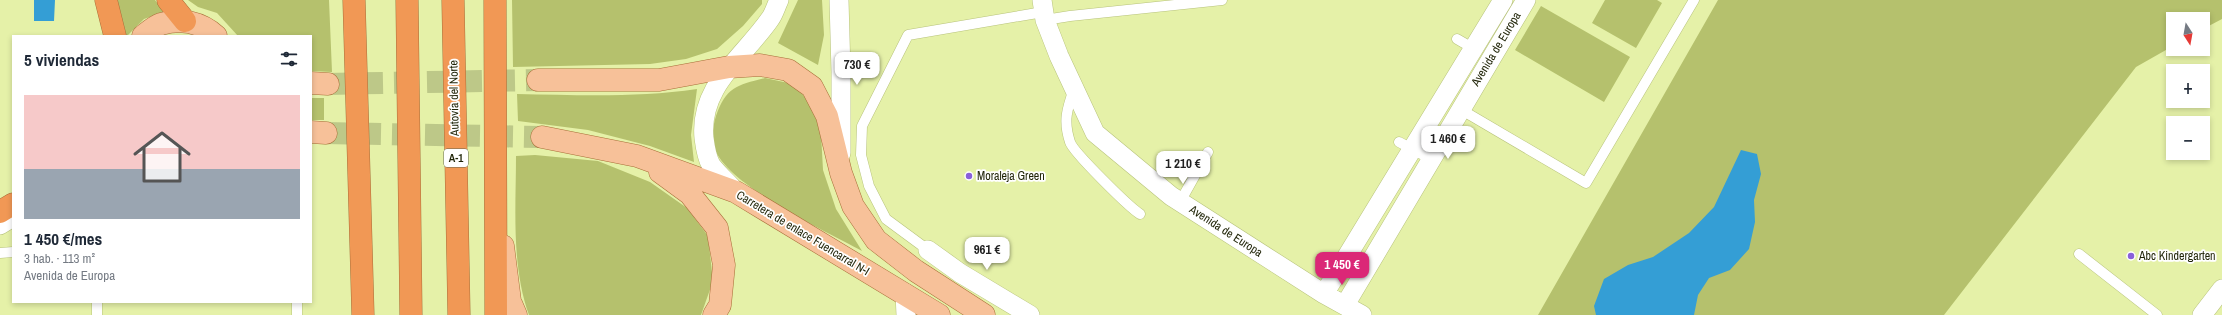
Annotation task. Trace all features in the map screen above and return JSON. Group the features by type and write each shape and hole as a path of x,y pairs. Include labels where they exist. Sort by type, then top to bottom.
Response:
{"highway":[{"path":"97,0 100,35"},
{"path":"106,0 115,35"},
{"path":"168,0 186,21"},
{"path":"406,0 412,315"},
{"name":"Autovía del Norte","path":"453,0 459,315"},
{"path":"495,0 495,188 508,311"},
{"path":"354,1 363,315"},
{"path":"0,212 12,205"}],"main road":[{"path":"144,35 159,24 186,21 208,28 215,35"},
{"path":"538,80 659,80 729,67 760,65 788,70 812,88 827,116 841,173 853,206 876,240 916,271 984,315"},
{"name":"Carretera de enlace Fuencarral N-I","path":"542,137 637,156 736,192 940,315"},
{"name":"Carretera de enlace Fuencarral N-I","path":"637,156 690,194 718,228 724,265 720,305 714,315"}],"street":[{"path":"736,192 711,164 704,146 703,127 705,109 715,87 729,67 770,19 779,0"},
{"path":"839,0 841,173"},
{"name":"Avenida de Europa","path":"1324,294 1406,145 1465,43 1503,0"},
{"name":"Avenida de Europa","path":"1345,305 1526,0"},
{"name":"Avenida de Europa","path":"1043,11 1074,89 1095,133 1180,202 1324,294 1362,315"},
{"path":"0,225 12,218"},
{"path":"928,250 960,273 1030,315"},
{"path":"2202,315 2222,289"},
{"path":"905,293 906,315"}],"lane":[{"path":"928,250 886,219 869,186 861,155 862,126 908,35 1043,11 1070,16 1222,0"},
{"path":"1460,109 1586,183 1694,0"},
{"path":"1465,43 1489,60"},
{"path":"1074,89 1065,114 1070,144 1127,206 1140,214"},
{"path":"1406,145 1431,159"},
{"path":"1180,202 1208,152"},
{"path":"0,253 12,252"},
{"path":"2079,254 2157,315"},
{"path":"97,303 97,315"},
{"path":"297,303 297,315"}],"green space":[{"path":"113,0 155,0 164,12 144,19 128,35 121,35"},
{"path":"188,0 329,0 332,72 312,71 312,35 237,35 217,13 198,7"},
{"path":"512,0 762,0 762,4 743,26 717,49 686,59 650,64 513,67"},
{"path":"798,0 822,0 824,35 818,65 778,43"},
{"path":"1605,0 1657,0 1662,3 1636,48 1592,23"},
{"path":"1718,0 2222,0 2222,19 2210,25 2210,12 2166,12 2166,50 2136,67 1944,315 1538,315"},
{"path":"1541,6 1630,57 1604,102 1515,50"},
{"path":"765,78 793,84 815,108 821,133 823,170 836,209 862,251 779,206 756,191 736,175 721,160 714,146 713,138 714,123 720,106 729,93 740,85"},
{"path":"697,89 691,135 694,162 650,146 588,130 518,121 517,94 629,95"},
{"path":"312,98 324,98 324,120 312,120"},
{"path":"535,155 598,161 650,182 687,208 708,236 713,281 701,315 529,315 523,296 517,256 515,216 516,156"}],"water":[{"path":"34,0 55,0 54,21 34,21"},
{"path":"1741,150 1757,154 1761,174 1754,200 1755,222 1749,249 1730,270 1709,278 1698,295 1694,315 1596,315 1594,306 1604,279 1628,265 1653,257 1689,233 1714,207"}],"tunnel":[{"path":"328,84 538,80"},
{"path":"326,133 542,137"}],"place":[{"name":"Moraleja Green","path":"969,176"},
{"name":"Abc Kindergarten","path":"2131,256"}]}
